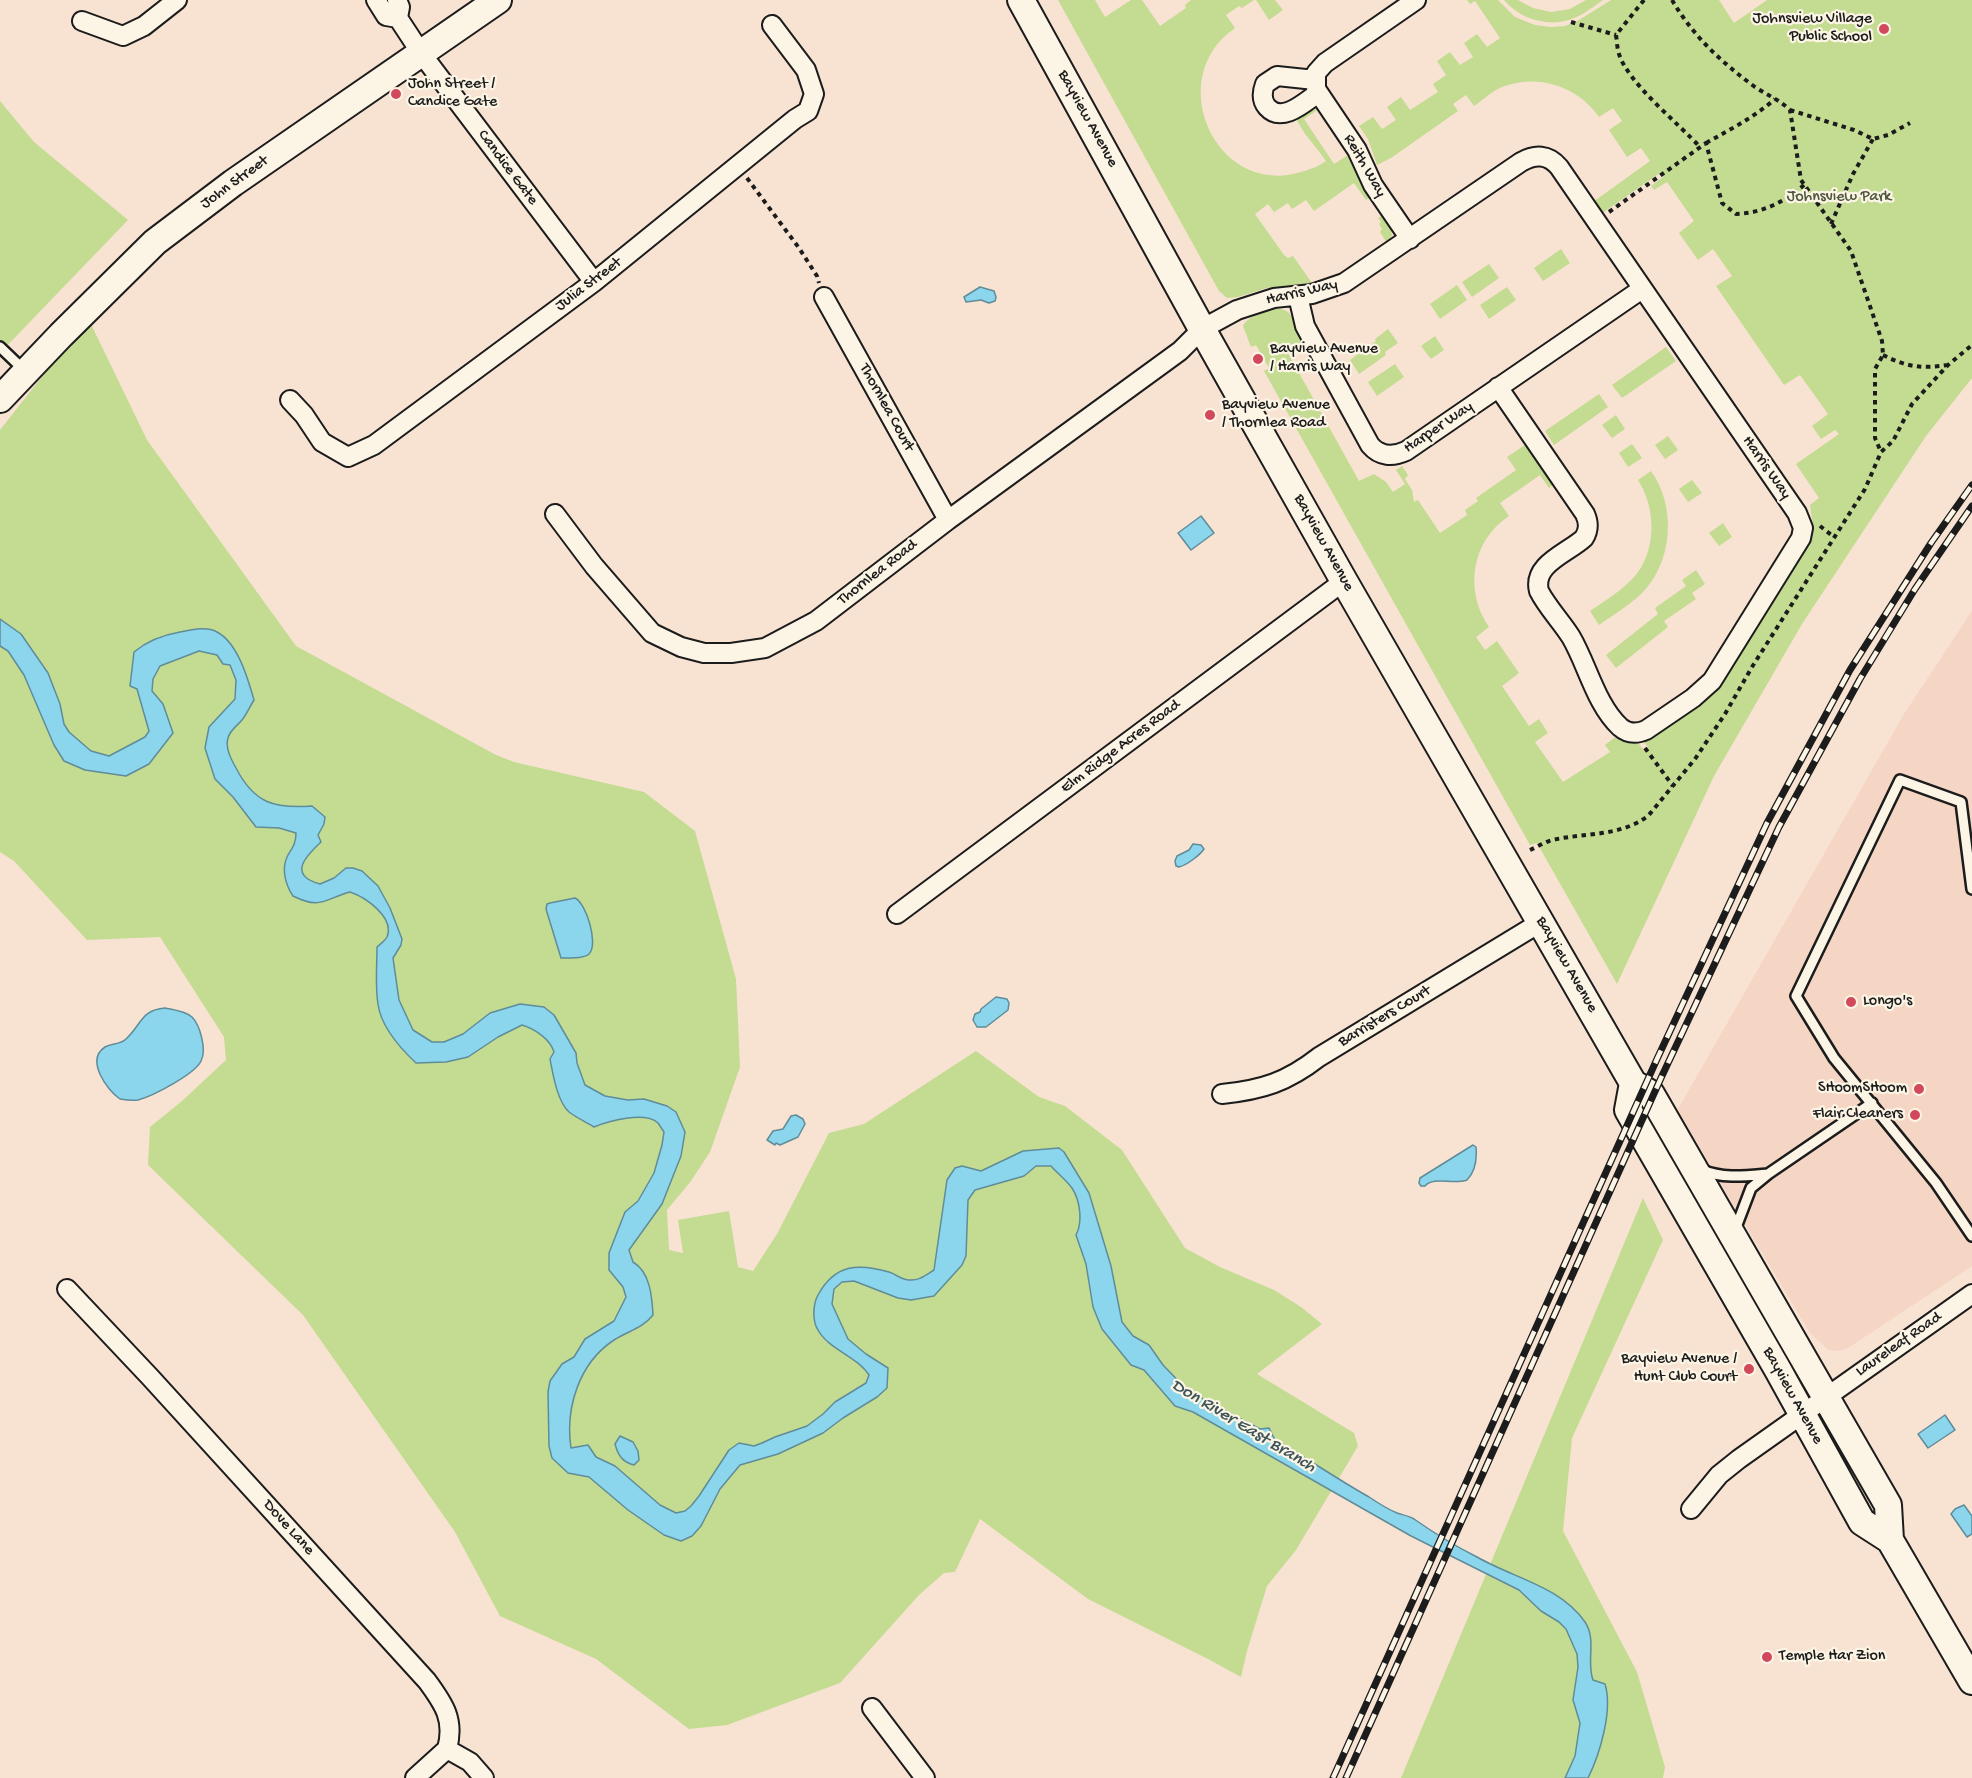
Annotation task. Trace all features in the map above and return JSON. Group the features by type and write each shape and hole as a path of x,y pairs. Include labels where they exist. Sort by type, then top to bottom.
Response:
{"main road":[{"name":"John Street","path":"0,399 106,289 155,242 233,183 498,0"},
{"name":"Bayview Avenue","path":"1021,0 1344,581 1633,1083 1651,1094 1888,1505 1890,1540 1972,1681"},
{"name":"Bayview Avenue","path":"1633,1083 1628,1110 1862,1522 1890,1540"}],"street":[{"path":"82,21 123,36 144,26 177,0"},
{"name":"Candice Gate","path":"376,0 386,16 397,9 421,53 594,282"},
{"name":"Reith Way","path":"1410,239 1373,185 1357,150 1316,86 1316,73 1325,63 1416,0"},
{"name":"Julia Street","path":"290,400 304,415 322,442 348,456 358,453 374,445 594,282 795,118 808,111 814,94 806,70 772,25"},
{"name":"Harris Way","path":"1202,329 1230,313 1274,298 1312,294 1344,283 1521,162 1537,156 1555,163 1797,513 1803,528 1801,538 1712,681 1693,698 1650,728 1634,733"},
{"name":"Harper Way","path":"1298,296 1303,318 1312,339 1370,445 1378,452 1392,455 1406,451 1642,289"},
{"name":"Thornlea Court","path":"824,297 948,520"},
{"name":"Thornlea Road","path":"555,514 594,566 652,633 704,653 731,653 765,648 816,621 948,520 1180,351 1202,329"},
{"path":"1498,387 1585,514 1588,522 1588,530 1584,538 1543,568 1539,577 1539,591 1573,640 1597,694 1617,723 1624,730 1634,733"},
{"name":"Elm Ridge Acres Road","path":"897,914 1344,581"},
{"name":"Barristers Court","path":"1222,1094 1245,1092 1270,1086 1298,1073 1329,1051 1541,922"},
{"name":"Dove Lane","path":"67,1289 427,1681 445,1708 451,1724 447,1749"},
{"name":"Laureleaf Road","path":"1691,1509 1719,1475 1781,1429 1803,1416 1871,1364 1972,1294"},
{"path":"872,1708 925,1778"},
{"path":"415,1778 447,1749 470,1762 484,1778"}],"lane":[{"path":"0,347 26,371"},
{"path":"1971,1233 1936,1182 1834,1058 1796,996 1900,780 1961,802 1972,889"},
{"path":"1733,1237 1751,1188 1872,1103"},
{"path":"1692,1166 1714,1175 1768,1174"}],"path":[{"path":"1644,0 1616,35 1619,53 1626,70 1643,90 1700,147"},
{"path":"1672,0 1704,45 1726,65 1790,110 1854,130 1873,139 1888,135 1910,123"},
{"path":"1571,22 1616,35"},
{"path":"1596,221 1706,143 1758,114 1775,99"},
{"path":"1790,110 1801,180 1851,251 1882,341 1883,355 1875,369 1875,438 1881,452 1893,441 1912,404 1948,365 1972,345"},
{"path":"1831,224 1853,174 1873,139"},
{"path":"1706,143 1722,203 1736,214 1753,213 1769,208 1791,196 1804,185"},
{"path":"738,165 817,276 824,297"},
{"path":"1883,355 1916,368 1948,365"},
{"path":"1634,733 1673,786"}],"shaded area":[{"path":"1972,611 1972,1266 1848,1348 1838,1351 1829,1350 1810,1333 1677,1111 1904,714"}],"green space":[{"path":"1058,0 1095,0 1105,17 1131,0 1142,0 1160,26 1186,8 1185,5 1191,0 1254,0 1226,15 1235,28 1213,50 1203,75 1201,102 1209,128 1224,151 1245,168 1271,175 1301,172 1326,161 1296,118 1308,111 1319,109 1304,119 1334,164 1348,155 1361,185 1390,226 1392,235 1387,243 1380,232 1381,222 1378,218 1381,216 1369,198 1366,200 1354,183 1314,211 1306,200 1292,209 1288,203 1274,212 1268,204 1255,214 1284,255 1288,258 1293,256 1312,283 1267,288 1227,298 1219,291"},
{"path":"1256,0 1275,0 1283,10 1269,20"},
{"name":"Johnsview Park","path":"1467,0 1498,0 1515,17 1535,25 1551,27 1565,26 1579,20 1611,0 1719,0 1734,23 1767,0 1972,0 1972,378 1926,436 1802,624 1714,776 1617,984 1537,843 1530,845 1264,371 1269,368 1256,345 1251,347 1243,326 1251,317 1271,309 1284,310 1289,313 1304,344 1288,353 1359,481 1374,474 1386,482 1393,492 1405,484 1396,470 1402,466 1408,475 1405,479 1412,490 1414,502 1418,500 1440,533 1467,515 1465,510 1478,501 1476,498 1516,470 1507,457 1525,445 1553,485 1549,488 1540,475 1500,503 1509,516 1496,526 1486,539 1475,567 1476,598 1489,627 1476,637 1485,650 1497,641 1519,673 1502,686 1529,726 1539,719 1548,733 1535,742 1563,782 1610,752 1605,745 1615,737 1626,743 1638,743 1644,750 1648,747 1644,742 1689,713 1727,676 1811,538 1813,526 1810,505 1819,498 1796,464 1839,434 1835,430 1821,439 1812,426 1828,414 1800,375 1784,385 1716,286 1732,276 1713,249 1698,260 1679,233 1694,221 1667,182 1654,190 1651,186 1663,177 1660,173 1601,214 1593,202 1650,161 1641,148 1627,157 1609,130 1622,121 1613,108 1599,117 1580,97 1556,85 1529,81 1515,83 1498,89 1474,106 1466,95 1453,104 1458,111 1391,158 1377,165 1368,139 1359,126 1373,117 1382,129 1396,120 1387,107 1401,97 1410,110 1438,92 1433,84 1446,75 1437,61 1450,52 1460,65 1473,57 1464,43 1477,34 1487,47 1500,38 1475,1 1470,4"},
{"path":"1504,0 1518,0 1533,8 1551,12 1570,9 1586,0 1603,0 1575,18 1548,22 1532,19 1516,11"},
{"path":"0,101 34,142 128,220 0,353"},
{"path":"1561,249 1570,263 1543,281 1534,268"},
{"path":"1489,264 1499,278 1472,297 1462,282"},
{"path":"1457,285 1467,300 1440,319 1430,304"},
{"path":"1507,287 1516,300 1489,319 1480,305"},
{"path":"88,318 147,440 296,646 496,755 514,762 644,792 695,831 736,979 740,1067 710,1152 691,1181 667,1210 669,1250 683,1253 678,1220 729,1211 738,1267 753,1271 777,1234 829,1133 864,1124 976,1051 1039,1097 1065,1106 1122,1150 1185,1248 1220,1267 1274,1290 1322,1324 1257,1374 1354,1433 1358,1446 1296,1550 1267,1586 1241,1677 1088,1599 980,1519 955,1572 944,1573 919,1595 840,1683 727,1725 689,1729 596,1659 500,1616 455,1532 303,1315 148,1165 150,1127 226,1060 224,1037 160,937 87,940 14,861 0,852 0,430"},
{"path":"1388,329 1398,343 1385,352 1386,355 1359,374 1350,360"},
{"path":"1435,336 1444,350 1431,359 1421,346"},
{"path":"1666,347 1676,361 1622,398 1612,385"},
{"path":"1395,364 1404,377 1377,396 1368,382"},
{"path":"1599,394 1608,407 1554,445 1545,431"},
{"path":"1616,415 1625,429 1612,438 1602,425"},
{"path":"1668,436 1678,450 1665,459 1655,445"},
{"path":"1632,444 1642,458 1628,467 1619,453"},
{"path":"1651,471 1665,501 1668,518 1665,552 1651,582 1640,595 1599,625 1590,611 1637,574 1649,548 1651,520 1649,506 1638,480"},
{"path":"1692,480 1702,493 1688,502 1679,489"},
{"path":"1723,523 1732,537 1719,546 1709,533"},
{"path":"1696,570 1705,584 1692,593 1696,599 1664,621 1668,627 1616,668 1606,655 1658,614 1655,608 1686,586 1682,580"},
{"path":"1643,1198 1663,1240 1572,1438 1563,1531 1637,1672 1665,1767 1663,1778 1401,1778"}],"water":[{"path":"980,287 994,291 995,301 966,302 964,297"},
{"path":"1201,516 1214,533 1191,550 1178,533"},
{"name":"Don River East Branch","path":"0,619 21,634 48,673 60,704 64,724 69,732 91,751 109,756 145,737 149,731 137,689 130,686 134,652 156,639 189,630 208,629 224,637 231,644 241,662 254,700 244,718 229,735 227,746 232,761 250,789 266,801 276,805 312,806 325,817 318,835 321,842 302,865 304,876 320,884 334,878 346,868 353,868 362,871 378,886 390,908 402,939 393,958 399,1000 413,1030 432,1042 444,1042 463,1034 490,1013 520,1004 544,1007 554,1015 576,1053 585,1085 605,1096 628,1100 644,1099 667,1106 676,1112 685,1132 681,1156 662,1204 629,1250 633,1262 639,1266 647,1278 653,1315 645,1323 614,1340 602,1350 583,1374 570,1417 571,1448 588,1445 596,1457 615,1466 660,1505 676,1513 685,1511 699,1496 729,1450 739,1443 754,1446 807,1426 835,1402 866,1383 869,1375 864,1368 829,1343 816,1326 814,1308 816,1299 832,1277 848,1268 857,1267 878,1269 906,1280 916,1280 925,1276 934,1270 947,1180 955,1168 962,1166 981,1171 1023,1151 1059,1148 1064,1152 1089,1193 1111,1266 1122,1322 1133,1336 1149,1345 1163,1365 1188,1391 1260,1429 1269,1428 1275,1440 1383,1506 1414,1519 1453,1544 1549,1591 1575,1610 1589,1629 1590,1665 1593,1680 1605,1684 1607,1695 1604,1732 1588,1778 1565,1778 1575,1756 1580,1723 1573,1700 1578,1667 1577,1654 1566,1629 1541,1611 1519,1590 1411,1536 1193,1412 1175,1406 1144,1370 1131,1365 1102,1329 1093,1307 1086,1264 1076,1235 1080,1218 1077,1199 1072,1188 1051,1166 1036,1166 1024,1176 975,1190 968,1200 966,1256 962,1265 934,1296 911,1300 898,1298 854,1281 842,1282 834,1289 832,1304 848,1339 888,1368 887,1388 823,1433 778,1454 740,1465 720,1489 701,1526 692,1536 681,1541 664,1535 628,1510 589,1477 568,1473 552,1458 549,1446 548,1392 550,1381 562,1364 574,1357 585,1339 614,1321 626,1297 623,1287 609,1270 609,1253 625,1212 638,1201 654,1173 664,1132 652,1119 636,1117 594,1127 569,1112 561,1101 556,1087 550,1059 554,1052 552,1047 541,1035 522,1025 498,1037 468,1057 446,1062 416,1063 404,1051 387,1029 378,1004 377,947 387,937 388,930 383,915 363,898 350,892 316,903 293,896 284,871 296,833 279,828 256,827 233,797 215,779 205,748 209,727 235,699 236,680 230,665 223,664 217,655 199,651 160,666 153,679 152,691 163,704 173,733 149,764 126,776 85,770 64,761 54,745 24,675 8,651 0,646"},
{"path":"1193,844 1201,845 1204,849 1189,862 1179,867 1176,866 1177,856 1189,850"},
{"path":"575,898 583,907 590,924 592,949 584,957 561,958 546,909 547,904"},
{"path":"996,997 1007,999 1008,1010 986,1027 977,1027 973,1020 975,1014"},
{"path":"165,1008 186,1013 195,1021 203,1044 201,1061 191,1072 153,1094 138,1100 120,1099 109,1089 100,1074 97,1059 99,1053 105,1047 124,1041 146,1015 157,1009"},
{"path":"796,1115 803,1119 805,1124 798,1137 780,1145 767,1140 773,1131 783,1129 791,1116"},
{"path":"1473,1145 1476,1147 1476,1161 1467,1180 1438,1181 1421,1186 1420,1178"},
{"path":"1945,1415 1955,1430 1928,1448 1918,1434"},
{"path":"620,1436 633,1442 638,1451 639,1460 634,1465 621,1458 618,1452 615,1444"},
{"path":"1964,1505 1972,1516 1972,1534 1967,1537 1951,1514 1955,1509"}],"railway":[{"path":"1333,1778 1657,1059 1767,823 1850,670 1931,543 1972,485"},
{"path":"1346,1778 1661,1078 1779,827 1860,679 1915,589 1972,506"}],"place":[{"name":"Johnsview Village Public School","path":"1884,29"},
{"name":"John Street / Candice Gate","path":"396,94"},
{"name":"Bayview Avenue / Harris Way","path":"1258,359"},
{"name":"Bayview Avenue / Thornlea Road","path":"1210,415"},
{"name":"Longo's","path":"1851,1002"},
{"name":"SHoomSHoom","path":"1919,1089"},
{"name":"Flair Cleaners","path":"1915,1115"},
{"name":"Bayview Avenue / Hunt Club Court","path":"1749,1369"},
{"name":"Temple Har Zion","path":"1767,1657"}]}
